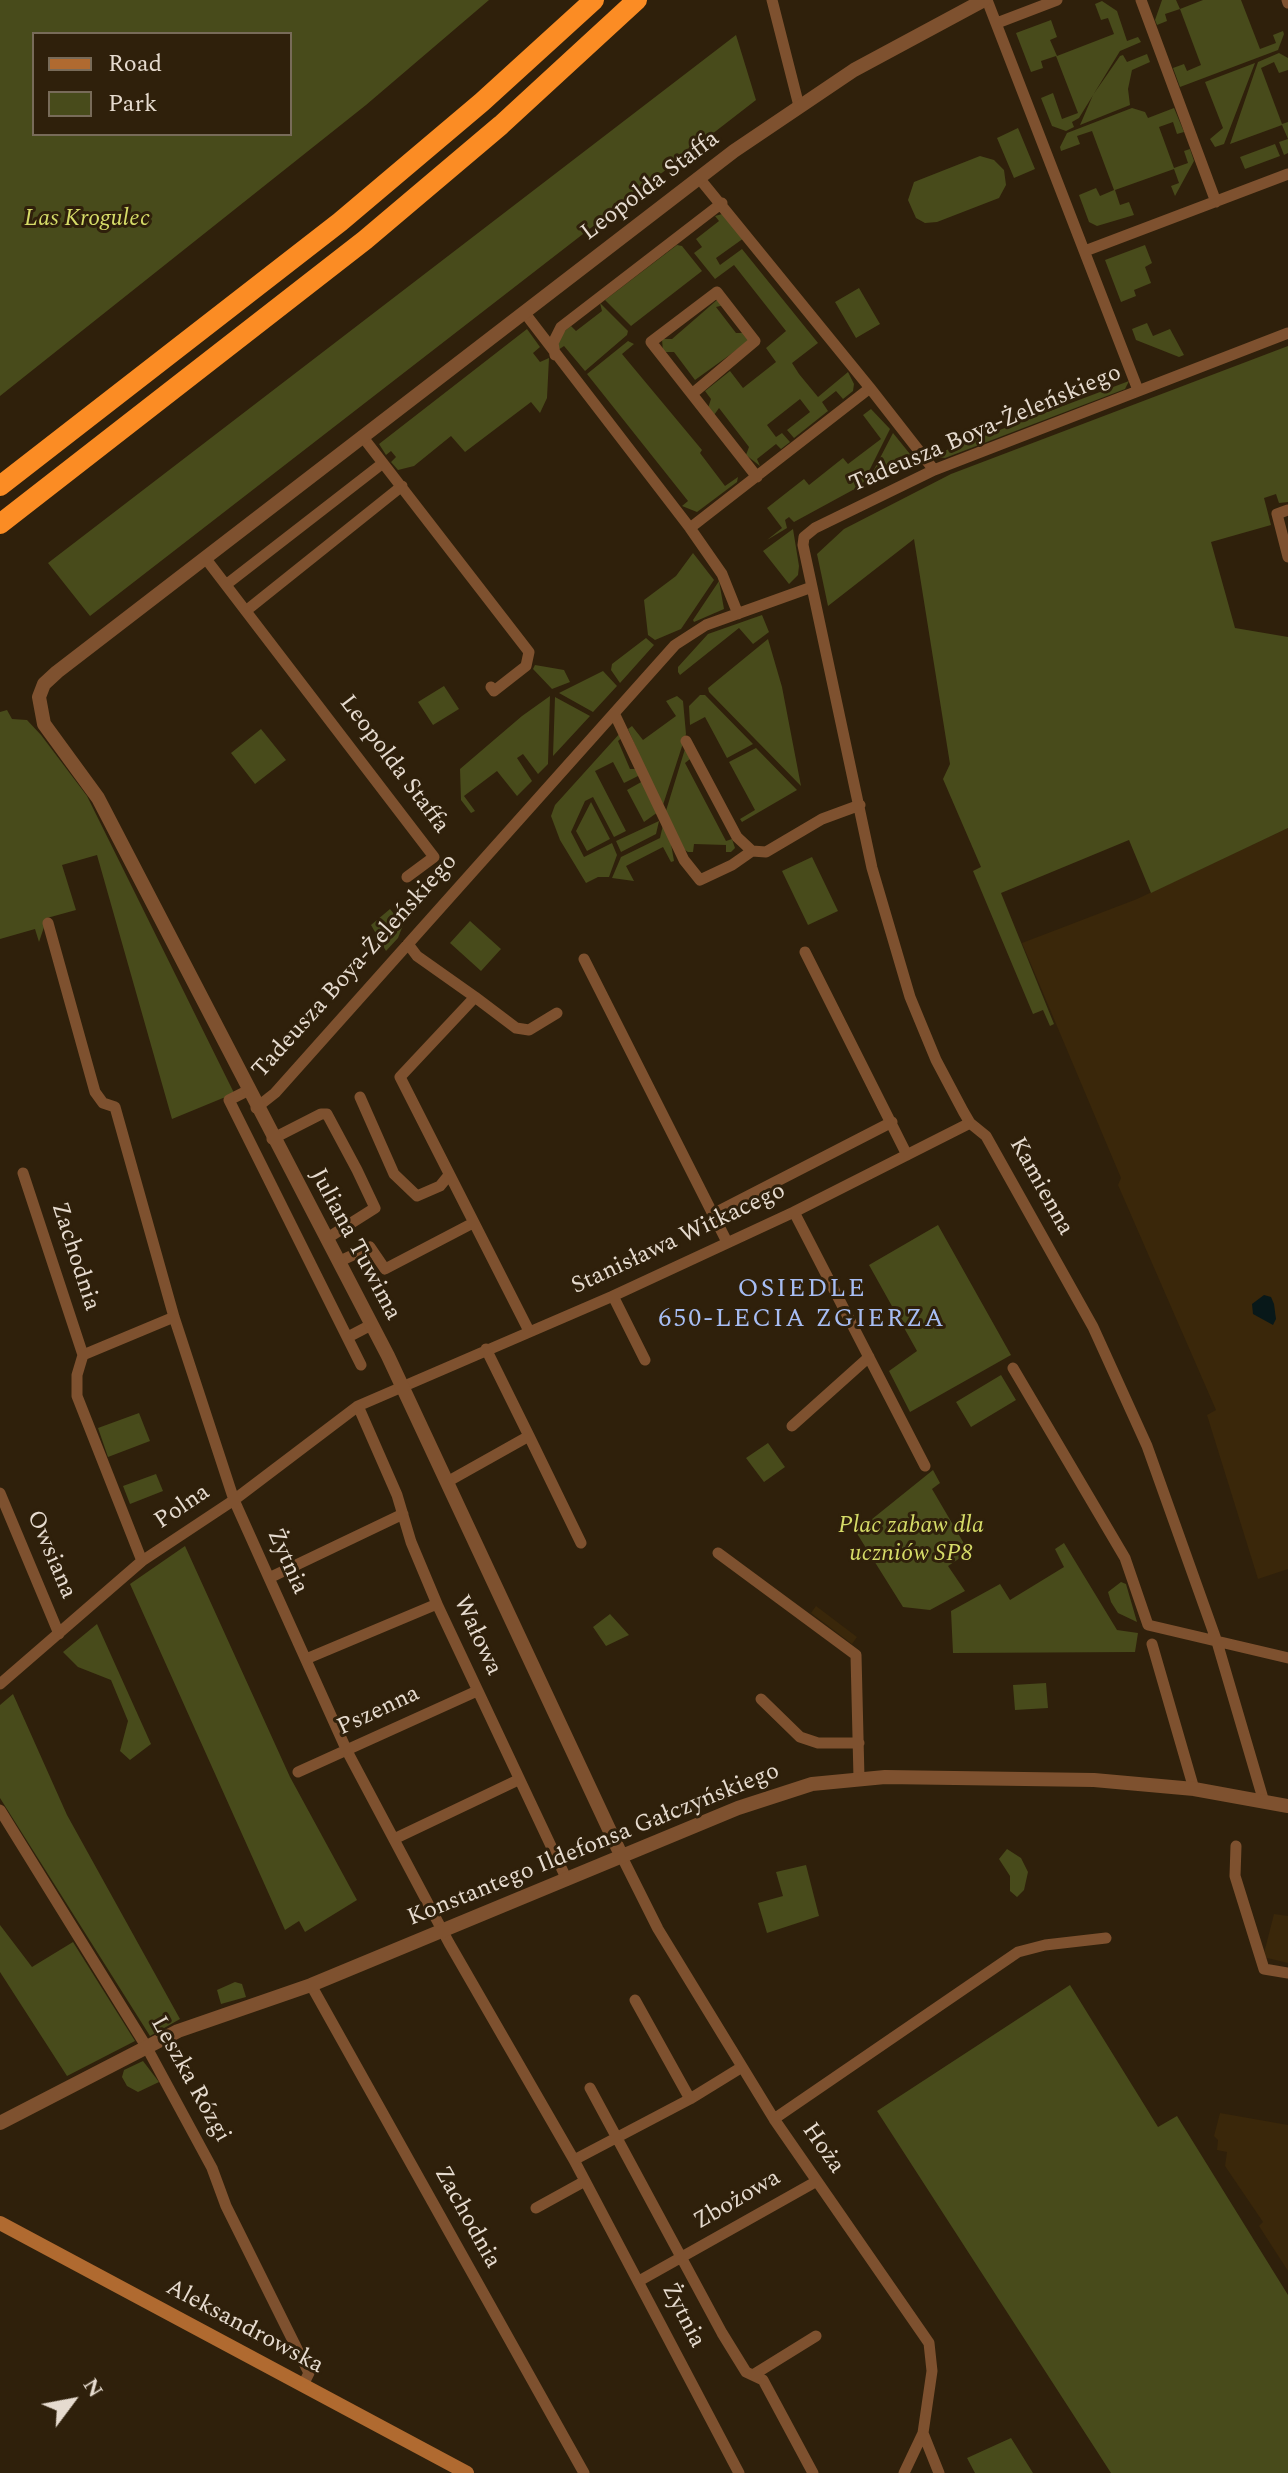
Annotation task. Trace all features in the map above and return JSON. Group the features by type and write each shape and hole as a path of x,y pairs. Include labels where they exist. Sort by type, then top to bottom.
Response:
{"highway":[{"path":"0,486 340,222 482,102 594,0"},
{"path":"0,524 389,220 501,125 637,0"}],"main road":[{"name":"Aleksandrowska","path":"0,2223 467,2473"}],"street":[{"path":"772,0 799,106"},
{"path":"985,0 997,23 1138,390"},
{"name":"Leopolda Staffa","path":"57,672 362,436 528,318 699,178 799,106 880,55 985,0"},
{"path":"997,23 1057,0"},
{"path":"1141,0 1216,202"},
{"path":"1085,251 1288,174"},
{"path":"699,178 934,470"},
{"path":"555,355 553,343 561,327 722,203"},
{"path":"692,394 755,341 717,292 651,342 757,477"},
{"path":"528,318 561,327"},
{"path":"528,318 690,528 722,574 738,614"},
{"name":"Tadeusza Boya-Żeleńskiego","path":"256,1108 275,1093 681,639 812,587 804,537 815,528 934,470 1288,333"},
{"path":"690,528 870,388"},
{"path":"362,436 529,652 526,666 494,691 491,687"},
{"path":"227,584 383,463"},
{"path":"247,610 402,486"},
{"path":"1288,510 1277,514 1288,557"},
{"name":"Leopolda Staffa","path":"206,559 434,857 407,877"},
{"name":"Kamienna","path":"812,587 888,930 910,997 936,1060 970,1123 986,1136 1093,1327 1157,1473 1217,1642 1264,1802"},
{"name":"Juliana Tuwima","path":"57,672 40,692 42,719 98,798 247,1091 403,1387 622,1857"},
{"path":"615,715 695,877 704,880 752,851 766,852 822,819 860,805"},
{"path":"686,741 737,837 752,851"},
{"name":"Żytnia","path":"48,923 95,1092 103,1103 115,1107 174,1317 234,1500 347,1751 443,1931 574,2160 739,2473"},
{"path":"408,944 417,956 516,1028 529,1030 557,1013"},
{"path":"805,952 907,1155"},
{"path":"584,959 727,1242"},
{"path":"475,997 400,1077 529,1331"},
{"path":"247,1091 229,1100 361,1365"},
{"path":"360,1097 394,1174 417,1196 440,1186 449,1175"},
{"path":"272,1139 321,1114 327,1114 354,1163 375,1208 326,1239"},
{"path":"715,1213 892,1122"},
{"name":"Stanisława Witkacego","path":"403,1387 613,1296 794,1212 970,1123"},
{"name":"Zachodnia","path":"23,1173 83,1355 77,1375 77,1396 142,1561"},
{"path":"794,1212 925,1466"},
{"path":"338,1262 370,1247 385,1269 473,1223"},
{"path":"613,1296 645,1360"},
{"path":"83,1355 174,1317"},
{"path":"348,1337 371,1325"},
{"path":"486,1349 581,1543"},
{"path":"792,1426 869,1357"},
{"path":"1013,1368 1125,1558 1148,1625 1288,1658"},
{"name":"Polna","path":"0,1684 142,1561 234,1500 358,1406 403,1387"},
{"name":"Wałowa","path":"358,1406 437,1604 567,1880"},
{"path":"447,1482 529,1436"},
{"name":"Owsiana","path":"0,1493 59,1634"},
{"path":"269,1578 403,1514"},
{"path":"718,1553 856,1655 859,1778"},
{"path":"306,1659 437,1604"},
{"path":"1152,1644 1194,1789"},
{"name":"Pszenna","path":"298,1772 477,1691"},
{"path":"761,1699 800,1737 818,1743 859,1743"},
{"name":"Konstantego Ildefonsa Gałczyńskiego","path":"0,2123 146,2046 203,2022 311,1985 780,1792 859,1778 1094,1780 1194,1789 1288,1806"},
{"path":"394,1839 518,1780"},
{"name":"Leszka Rózgi","path":"0,1810 146,2046 212,2168 226,2206 309,2373 303,2385"},
{"path":"1236,1846 1235,1876 1264,1969 1288,1973"},
{"name":"Hoża","path":"622,1857 658,1929 774,2119 929,2343 932,2371 923,2433 904,2473"},
{"path":"774,2119 1018,1952 1045,1945 1106,1938"},
{"name":"Zachodnia","path":"311,1985 584,2473"},
{"path":"635,2000 690,2099"},
{"path":"574,2160 690,2099 742,2067"},
{"name":"Zbożowa","path":"590,2088 722,2333 746,2372 763,2380 813,2473"},
{"path":"536,2208 585,2181"},
{"name":"Zbożowa","path":"639,2281 817,2181"},
{"path":"753,2375 816,2336"},
{"path":"923,2433 939,2473"}],"shaded area":[{"path":"1288,828 1288,1569 1258,1579 1207,1415 1216,1410 1118,1185 1121,1178 1022,943 1137,899"},
{"path":"1264,1295 1271,1297 1274,1304 1276,1319 1273,1325 1253,1314 1252,1304"},
{"path":"816,1606 857,1637 852,1644 811,1613"},
{"path":"1274,1914 1288,1916 1288,1963 1263,1957"},
{"path":"1220,2113 1288,2125 1288,2271 1259,2226 1263,2222 1225,2166 1227,2152 1217,2150 1218,2140 1214,2136"}],"green space":[{"name":"Las Krogulec","path":"0,0 489,0 366,105 0,396"},
{"path":"1162,0 1176,0 1180,9 1165,14 1167,21 1157,25 1155,20"},
{"path":"1203,0 1241,0 1260,49 1276,43 1273,35 1283,31 1284,34 1278,50 1180,87 1173,68 1184,64 1187,71 1201,65 1180,9"},
{"path":"1102,1 1117,11 1127,41 1138,37 1141,42 1120,51 1079,118 1072,122 1074,127 1066,131 1052,126 1041,98 1053,93 1062,119 1078,113 1056,56 1041,61 1043,68 1031,72 1016,33 1051,20 1057,37 1050,40 1057,56 1114,34 1108,18 1101,20 1095,4"},
{"path":"736,35 756,100 90,616 48,563"},
{"path":"1279,53 1288,58 1288,70 1279,73 1274,62 1261,68 1282,124 1288,122 1288,139 1282,125 1230,144 1258,62"},
{"path":"1147,54 1150,62 1132,70 1128,89 1130,105 1080,125 1093,95 1120,56 1123,55 1127,62"},
{"path":"1255,63 1224,144 1215,147 1210,139 1223,128 1205,82"},
{"path":"1132,108 1145,112 1148,118 1174,108 1184,132 1177,134 1173,122 1159,127 1174,168 1188,163 1184,151 1190,149 1194,161 1175,196 1171,186 1179,183 1174,169 1115,190 1120,205 1129,202 1134,215 1097,226 1089,222 1079,195 1096,188 1100,196 1114,190 1092,131 1077,136 1080,144 1061,151 1060,147 1067,133"},
{"path":"1018,128 1035,169 1014,178 997,138"},
{"path":"1288,139 1288,153 1284,155 1279,142"},
{"path":"1275,144 1280,156 1245,169 1240,157"},
{"path":"980,156 994,160 1004,170 1006,185 999,198 937,222 925,223 916,218 908,200 914,182"},
{"path":"722,214 744,238 716,258 720,265 742,249 818,343 792,363 799,374 818,397 848,372 854,384 853,391 843,399 836,391 822,402 828,411 794,438 787,430 810,412 800,399 767,425 776,437 782,433 790,442 781,449 776,444 757,459 760,466 746,455 749,447 719,408 714,415 708,408 711,399 705,391 730,371 743,388 776,362 766,348 786,331 734,265 715,279 694,253 702,247 696,239 719,221 715,216"},
{"path":"677,245 682,246 702,271 631,326 605,300"},
{"path":"1145,245 1152,263 1145,267 1151,283 1134,290 1136,296 1121,302 1105,260"},
{"path":"859,288 880,324 856,338 835,302"},
{"path":"717,300 724,305 716,307 736,333 746,333 749,341 695,380 674,352 663,352 662,339 672,339"},
{"path":"600,303 628,331 585,371 564,346 558,350 557,346 562,333 571,326 576,331 602,311"},
{"path":"1147,323 1153,336 1170,329 1184,355 1179,357 1136,340 1132,329"},
{"path":"527,329 540,347 533,353 540,362 549,358 547,398 540,413 531,402 465,452 451,436 414,466 398,470 391,462 396,457 391,451 386,455 379,444"},
{"path":"628,341 634,344 622,354 702,450 700,453 725,486 738,477 737,482 697,512 682,506 688,501 587,374"},
{"path":"1288,346 1288,502 1279,503 1276,494 1264,498 1271,525 1211,542 1235,628 1288,637 1288,828 1151,893 1129,840 1001,893 1054,1024 1050,1026 1043,1010 1033,1014 973,871 981,867 943,779 950,764 914,539 828,606 817,554 844,529 951,474"},
{"path":"1129,381 1125,389 945,458 931,456"},
{"path":"871,409 890,429 862,485 794,522 789,517 785,520 787,528 767,540 782,528 767,508 804,479 809,485 843,458 848,464 881,439 863,415"},
{"path":"893,433 914,459 867,483"},
{"path":"793,529 799,566 798,575 789,584 763,551"},
{"path":"693,553 714,580 681,629 655,640 648,635 644,600 676,576"},
{"path":"719,581 724,609 694,622 693,620"},
{"path":"762,615 769,632 753,644 739,628 680,675 678,667 708,634"},
{"path":"646,638 654,645 620,683 611,670 612,664"},
{"path":"768,639 782,687 801,786 708,688"},
{"path":"535,665 564,670 570,682 552,689 533,669"},
{"path":"603,671 617,686 593,712 559,693"},
{"path":"444,686 459,709 433,725 418,702"},
{"path":"700,695 705,695 753,744 727,758 705,717 690,725 689,706"},
{"path":"550,696 548,764 538,774 523,754 517,758 532,781 517,796 497,771 464,796 475,811 471,813 461,800 460,769"},
{"path":"677,696 683,701 686,734 662,808 628,729 632,726 643,740 676,716 666,701"},
{"path":"555,697 590,716 553,756"},
{"path":"7,710 12,719 27,720 41,735 87,796 236,1097 223,1098 172,1119 97,855 62,865 76,910 47,918 39,942 35,929 0,939 0,712"},
{"path":"261,729 286,760 255,784 231,753"},
{"path":"621,732 624,736 618,741 630,769 639,769 640,775 624,783 613,762 595,771 626,831 614,837 593,797 585,801 571,832 584,857 612,843 617,855 609,877 598,877 586,883 560,840 551,816 555,805"},
{"path":"756,748 797,790 742,822 740,819 755,810 729,762"},
{"path":"685,749 690,759 685,763 726,841 732,839 735,848 731,852 726,852 726,845 694,844 693,852 688,852 680,847 665,814"},
{"path":"643,781 658,812 644,822 627,790"},
{"path":"591,802 610,839 587,851 576,831"},
{"path":"659,821 656,834 621,852 616,841"},
{"path":"663,825 674,861 671,862 663,847 626,866 634,881 612,878 621,857 660,838"},
{"path":"812,857 838,911 808,925 782,871"},
{"path":"390,909 403,925 398,938 386,951 371,925"},
{"path":"470,921 501,949 481,971 450,943"},
{"path":"938,1225 1011,1355 910,1412 889,1371 917,1351 869,1265"},
{"path":"1001,1375 1016,1400 971,1427 956,1402"},
{"path":"139,1413 150,1441 108,1457 98,1428"},
{"path":"768,1443 785,1467 764,1482 746,1458"},
{"name":"Plac zabaw dla uczniów SP8","path":"933,1470 940,1483 932,1489 969,1552 948,1566 965,1591 930,1610 903,1607 856,1532"},
{"path":"156,1474 163,1491 130,1504 123,1486"},
{"path":"1064,1543 1117,1630 1138,1633 1135,1652 953,1653 951,1611 1000,1584 1010,1600 1064,1567 1055,1549"},
{"path":"185,1546 290,1777 357,1900 305,1932 299,1921 285,1930 130,1584"},
{"path":"1121,1582 1126,1584 1137,1622 1118,1613 1111,1602 1108,1592"},
{"path":"610,1614 629,1635 606,1646 593,1627"},
{"path":"97,1624 151,1744 130,1760 120,1751 128,1721 111,1680 78,1667 63,1652"},
{"path":"1046,1683 1048,1708 1015,1710 1013,1685"},
{"path":"13,1694 67,1815 180,2019 150,2036 0,1798 0,1705"},
{"path":"1007,1849 1021,1858 1028,1872 1024,1890 1017,1897 1010,1891 1010,1876 999,1859"},
{"path":"806,1865 819,1916 767,1933 758,1903 783,1896 776,1872"},
{"path":"0,1925 32,1967 73,1942 135,2041 67,2076 0,1972"},
{"path":"235,1982 242,1984 246,1997 221,2004 217,1990"},
{"path":"1070,1985 1158,2127 1177,2116 1288,2295 1288,2473 1111,2473 877,2111"},
{"path":"143,2061 159,2082 138,2092 127,2086 122,2077 124,2070"},
{"path":"1011,2438 1033,2473 975,2473 967,2458"}],"district":[{"name":"OSIEDLE 650-LECIA ZGIERZA","path":"802,1306"}]}
